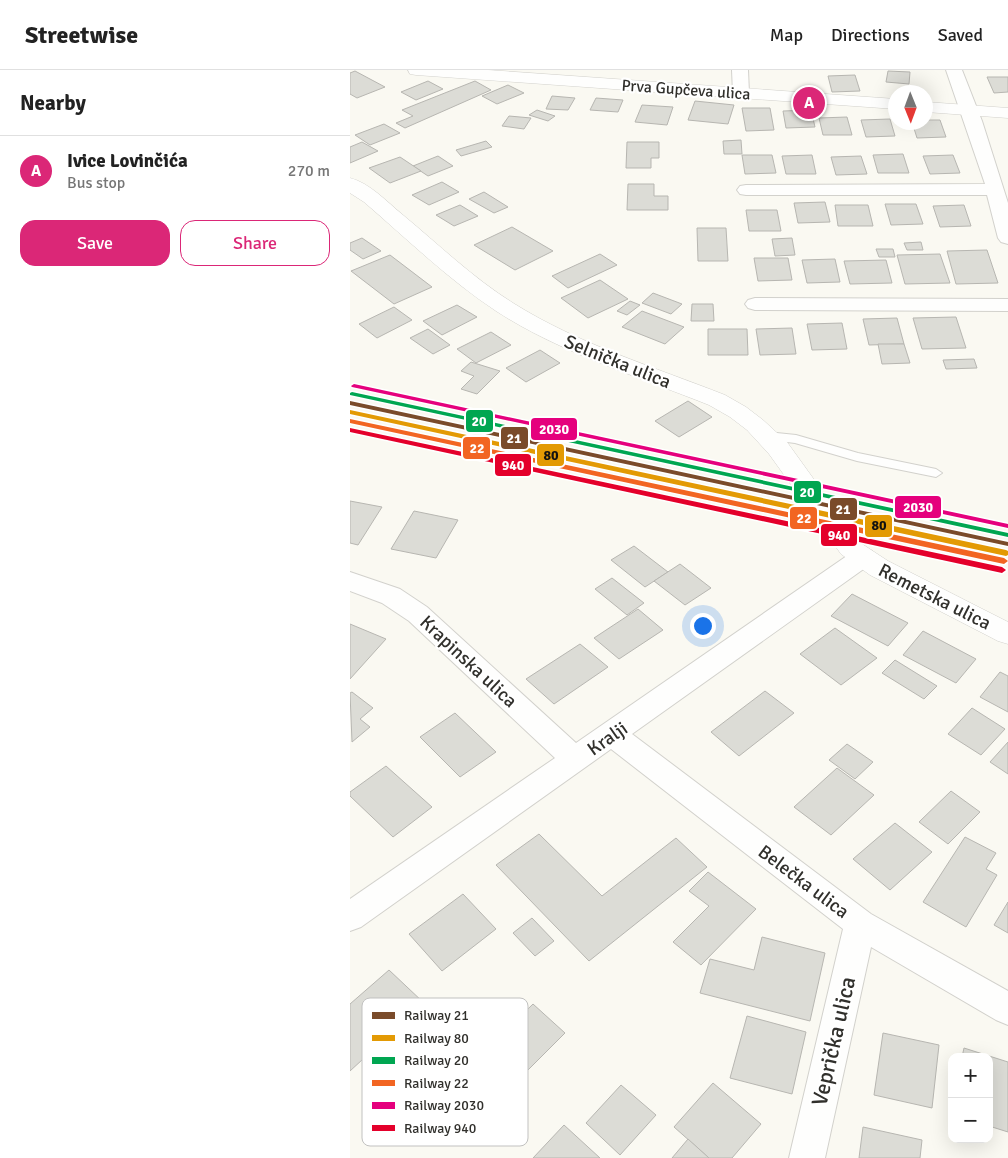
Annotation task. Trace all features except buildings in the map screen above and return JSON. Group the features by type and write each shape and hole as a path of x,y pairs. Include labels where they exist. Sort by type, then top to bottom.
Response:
{"street":[{"name":"Prva Gupčeva ulica","path":"416,70 888,103"},
{"path":"740,70 741,93"},
{"path":"954,70 995,189 1008,238"},
{"path":"933,108 1008,113"},
{"name":"Selnička ulica","path":"350,184 371,198 443,259 506,308 556,336 717,400 738,412 767,436 791,466 838,533 850,548 863,557"},
{"path":"746,190 995,189"},
{"path":"755,304 1008,305"},
{"name":"Remetska ulica","path":"863,557 879,568 1008,634"},
{"name":"Kralji","path":"350,917 863,557"},
{"name":"Krapinska ulica","path":"350,581 391,596 418,614 576,760"},
{"name":"Belečka ulica","path":"612,734 860,924 1008,1009"},
{"name":"Veprička ulica","path":"807,1158 860,924"}],"lane":[{"path":"767,436 796,439 857,457 936,473"}],"rail line":[{"name":"2030","path":"354,386 1008,526"},
{"name":"20","path":"352,394 1008,535"},
{"name":"21","path":"350,403 1008,544"},
{"name":"80","path":"350,412 1006,553"},
{"name":"22","path":"350,421 1004,561"},
{"name":"940","path":"350,430 1002,570"}],"place":[{"name":"Ivice Lovinčića","path":"809,103"}]}
